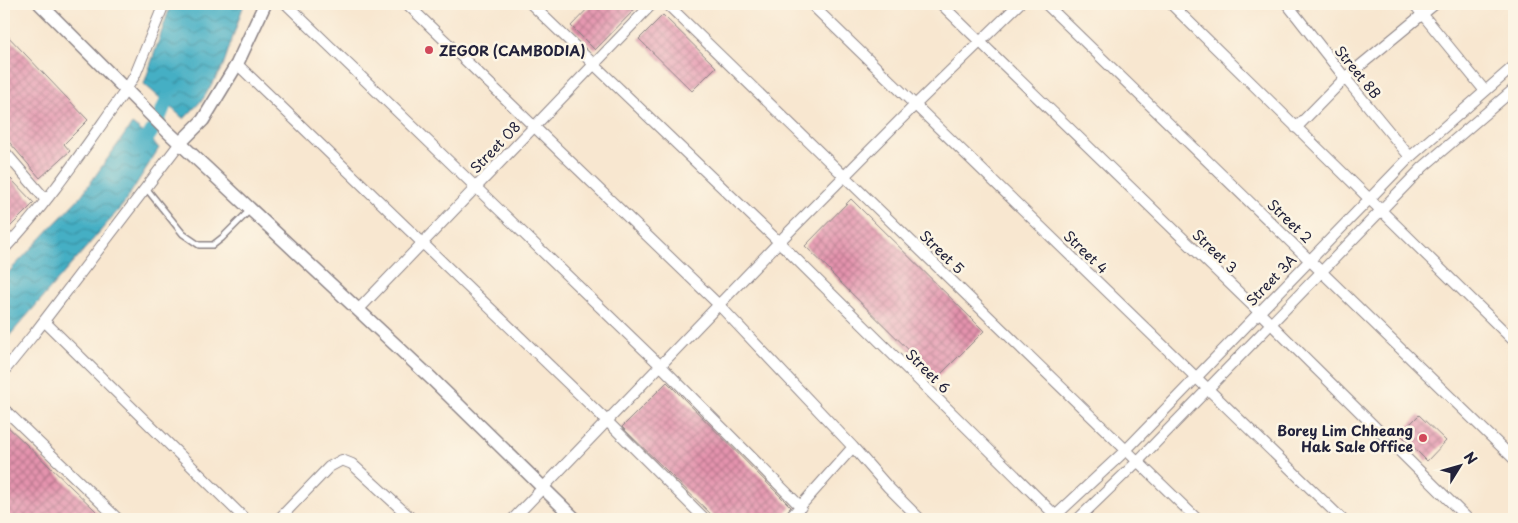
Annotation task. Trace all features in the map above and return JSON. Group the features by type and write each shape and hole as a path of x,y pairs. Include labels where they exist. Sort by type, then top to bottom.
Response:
{"street":[{"path":"40,4 168,132 467,411 575,519"},
{"path":"4,249 20,233 46,200 126,90 135,75 164,4"},
{"path":"4,370 44,321 180,143 203,120 237,64 265,4"},
{"path":"286,4 661,366 801,507"},
{"path":"407,4 719,305 920,519"},
{"name":"Street 6","path":"531,4 779,242 1055,518"},
{"name":"Street 08","path":"359,309 652,4"},
{"name":"Street 5","path":"667,4 1197,519"},
{"name":"Street 4","path":"812,4 1342,519"},
{"name":"Street 3","path":"941,4 1271,324 1468,519"},
{"path":"513,519 779,242 1019,4"},
{"name":"Street 2","path":"1046,4 1514,459"},
{"path":"1171,4 1514,341"},
{"name":"Street 8B","path":"1287,4 1410,157"},
{"path":"1414,4 1484,91"},
{"path":"1296,128 1345,78 1435,4"},
{"path":"237,64 608,421 705,519"},
{"name":"Street 3A","path":"1055,518 1126,450 1410,157 1514,66"},
{"path":"1078,519 1138,461 1423,167 1514,89"},
{"path":"1473,101 1486,114"},
{"path":"1428,140 1439,153"},
{"path":"4,151 46,200"},
{"path":"44,321 245,519"},
{"path":"4,409 118,519"},
{"path":"789,519 853,447"},
{"path":"279,519 329,467 342,460 352,464 412,519"}],"lane":[{"path":"146,188 183,234 199,245 212,245 222,238 251,208"}],"water":[{"path":"171,4 244,4 223,66 203,99 184,119 144,84"},
{"path":"132,124 149,137 159,148 123,205 4,342 4,277 81,196"}],"building":[{"path":"592,4 640,4 595,50 571,26"},
{"path":"663,15 716,67 692,91 639,39"},
{"path":"4,32 88,120 64,144 70,151 40,178 4,136"},
{"path":"11,179 34,203 4,233 4,186"},
{"path":"851,199 984,331 937,378 805,246"},
{"path":"667,382 791,507 782,519 716,519 622,427"},
{"name":"Borey Lim Chheang Hak Sale Office","path":"1419,415 1446,441 1427,461 1400,434"},
{"path":"4,423 94,509 104,519 4,519"}],"waterway":[{"path":"138,150 158,121 170,88"}],"place":[{"name":"ZEGOR (CAMBODIA)","path":"429,50"},
{"name":"Borey Lim Chheang Hak Sale Office","path":"1423,438"}]}
